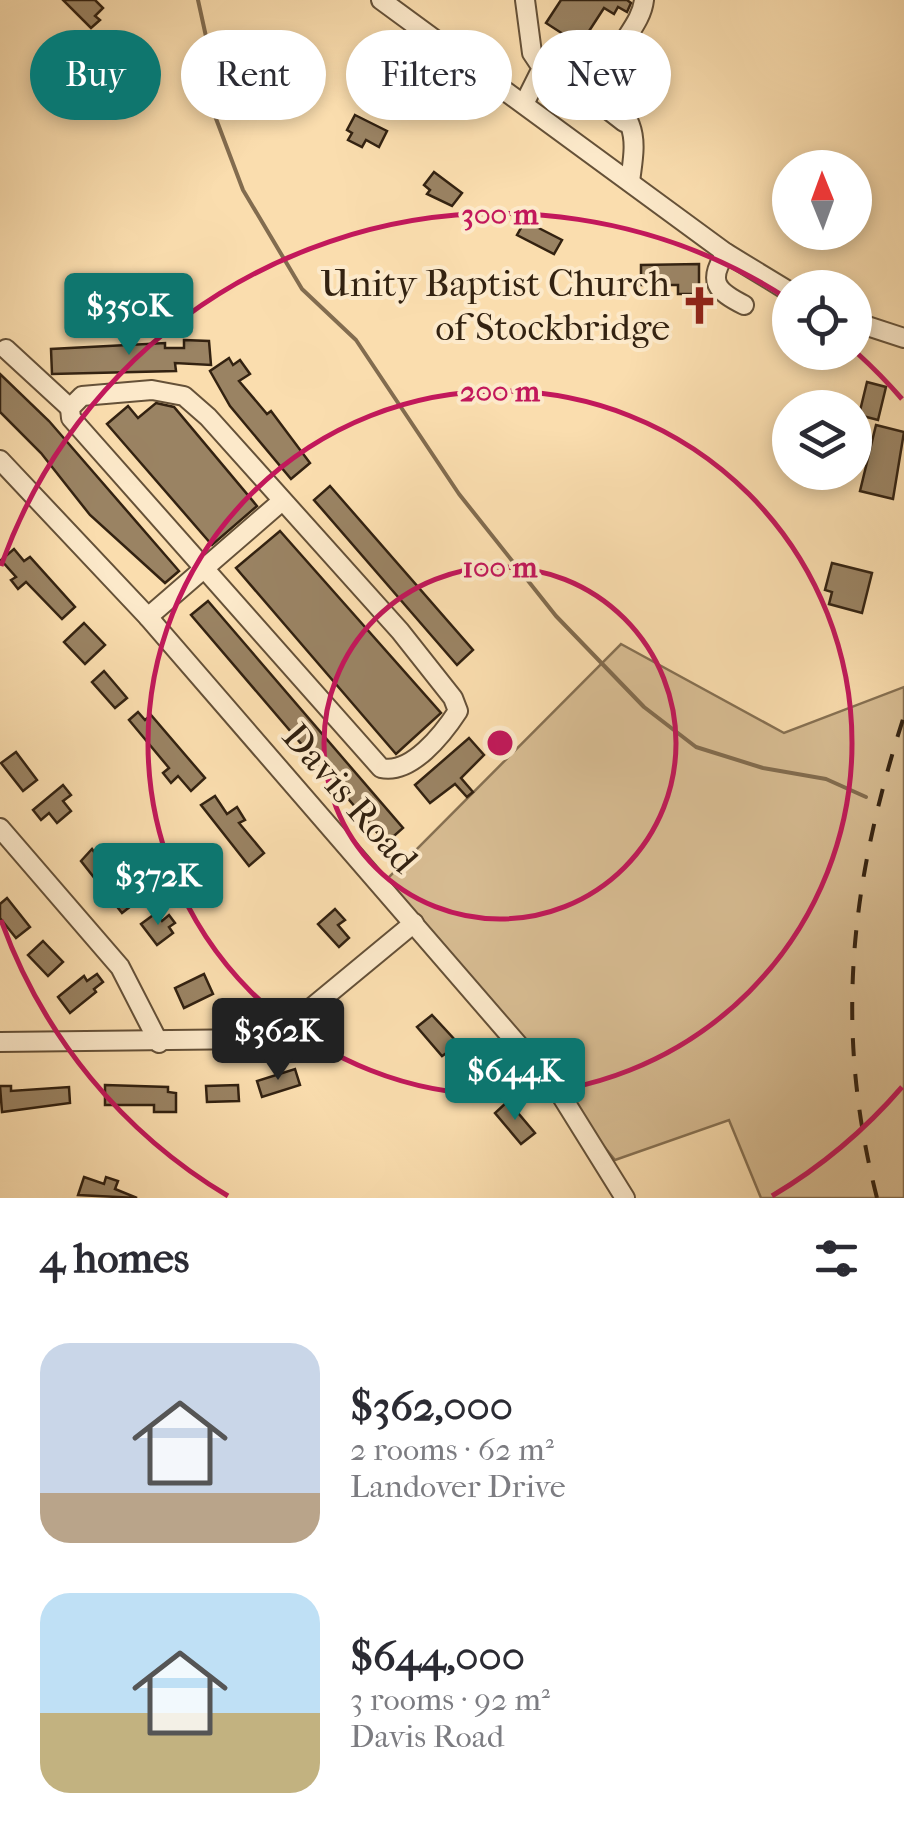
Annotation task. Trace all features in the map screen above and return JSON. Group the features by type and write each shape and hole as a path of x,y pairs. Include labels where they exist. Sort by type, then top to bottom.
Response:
{"street":[{"path":"381,0 726,253 772,281"},
{"path":"525,0 532,53"},
{"path":"630,182 631,127 618,104 612,75 614,61 642,15 644,0"},
{"path":"524,104 532,90"},
{"path":"622,120 631,127"},
{"path":"726,253 715,269 715,286 720,293 744,305"},
{"path":"872,328 904,338"},
{"path":"6,348 70,408 71,418 381,768 392,770 410,763 458,711 453,698 400,631 184,396 109,391 82,396 70,408"},
{"name":"Davis Road","path":"0,460 148,617 560,1092 626,1198"},
{"path":"148,617 282,501"},
{"path":"0,828 120,967 159,1042"},
{"path":"0,1042 235,1042 278,1032 414,924"}],"shaded area":[{"path":"621,644 784,733 904,687 904,1198 761,1198 729,1120 615,1160 386,880"}],"building":[{"path":"63,0 95,0 103,8 95,16 100,20 91,28"},
{"path":"561,0 631,3 627,12 618,7 614,14 604,8 590,30 557,30 546,23"},
{"path":"352,120 365,120 387,131 379,147 366,140 362,147 348,140 352,133 347,130"},
{"path":"434,172 462,193 452,206 427,194 430,190 424,185"},
{"path":"525,221 562,240 554,254 517,235"},
{"path":"699,264 699,294 678,294 678,285 641,285 641,265"},
{"path":"184,340 209,341 211,365 175,363 176,371 52,374 51,349 165,343 165,348 184,348"},
{"path":"229,358 233,365 240,360 250,374 239,381 267,414 271,411 310,463 291,479 230,406 210,371"},
{"path":"0,374 49,421 179,571 165,583 90,515 41,453 0,412"},
{"path":"867,382 886,387 878,420 872,418 872,390 865,390"},
{"path":"156,403 174,407 257,506 212,545 107,424 128,406 138,418"},
{"path":"876,425 904,432 893,499 860,491 872,490"},
{"path":"330,486 473,650 457,665 314,500"},
{"path":"280,531 441,713 396,754 236,568"},
{"path":"14,549 24,561 30,557 75,607 62,619 26,582 18,589 11,580 16,577 1,560"},
{"path":"832,563 872,573 862,613 829,604 832,592 825,590"},
{"path":"208,601 403,828 386,843 191,615"},
{"path":"84,623 105,645 85,664 64,642"},
{"path":"104,671 127,698 115,708 92,682"},
{"path":"138,712 145,720 151,715 205,778 191,791 178,776 171,783 163,773 169,768 129,720"},
{"path":"469,738 484,755 461,778 473,792 467,797 455,784 430,803 415,785"},
{"path":"16,752 37,780 23,791 1,763"},
{"path":"63,785 71,795 63,801 71,811 57,823 49,813 41,820 33,810"},
{"path":"215,796 227,814 237,807 245,820 239,823 264,853 249,866 201,805"},
{"path":"92,849 112,878 119,882 124,879 140,899 122,913 81,861"},
{"path":"7,898 30,927 16,938 0,918 0,904"},
{"path":"335,909 345,920 338,925 349,938 339,947 318,924"},
{"path":"156,913 162,921 169,915 175,923 169,927 173,933 157,945 141,924"},
{"path":"43,941 63,962 48,976 28,955"},
{"path":"97,974 103,982 70,1013 58,997 84,976 87,981"},
{"path":"204,974 213,994 184,1008 175,988"},
{"path":"432,1015 491,1086 478,1094 448,1052 442,1056 417,1027"},
{"path":"295,1069 300,1085 262,1097 257,1081"},
{"path":"105,1085 168,1087 168,1092 176,1093 176,1112 154,1112 154,1105 105,1105"},
{"path":"238,1085 239,1101 207,1102 206,1086"},
{"path":"0,1086 11,1086 11,1091 69,1087 70,1103 2,1112"},
{"path":"508,1101 535,1133 521,1144 495,1113"},
{"path":"84,1177 104,1184 106,1177 118,1181 115,1189 137,1198 78,1195"}],"waterway":[{"path":"198,0 214,73 215,116 243,190 302,289 356,340 459,494 556,616 644,707 696,747 763,768 826,779 866,797"}],"railway":[{"path":"877,1198 855,1073 854,955 871,837 904,716"}],"place":[{"name":"Unity Baptist Church of Stockbridge","path":"700,305"}]}
